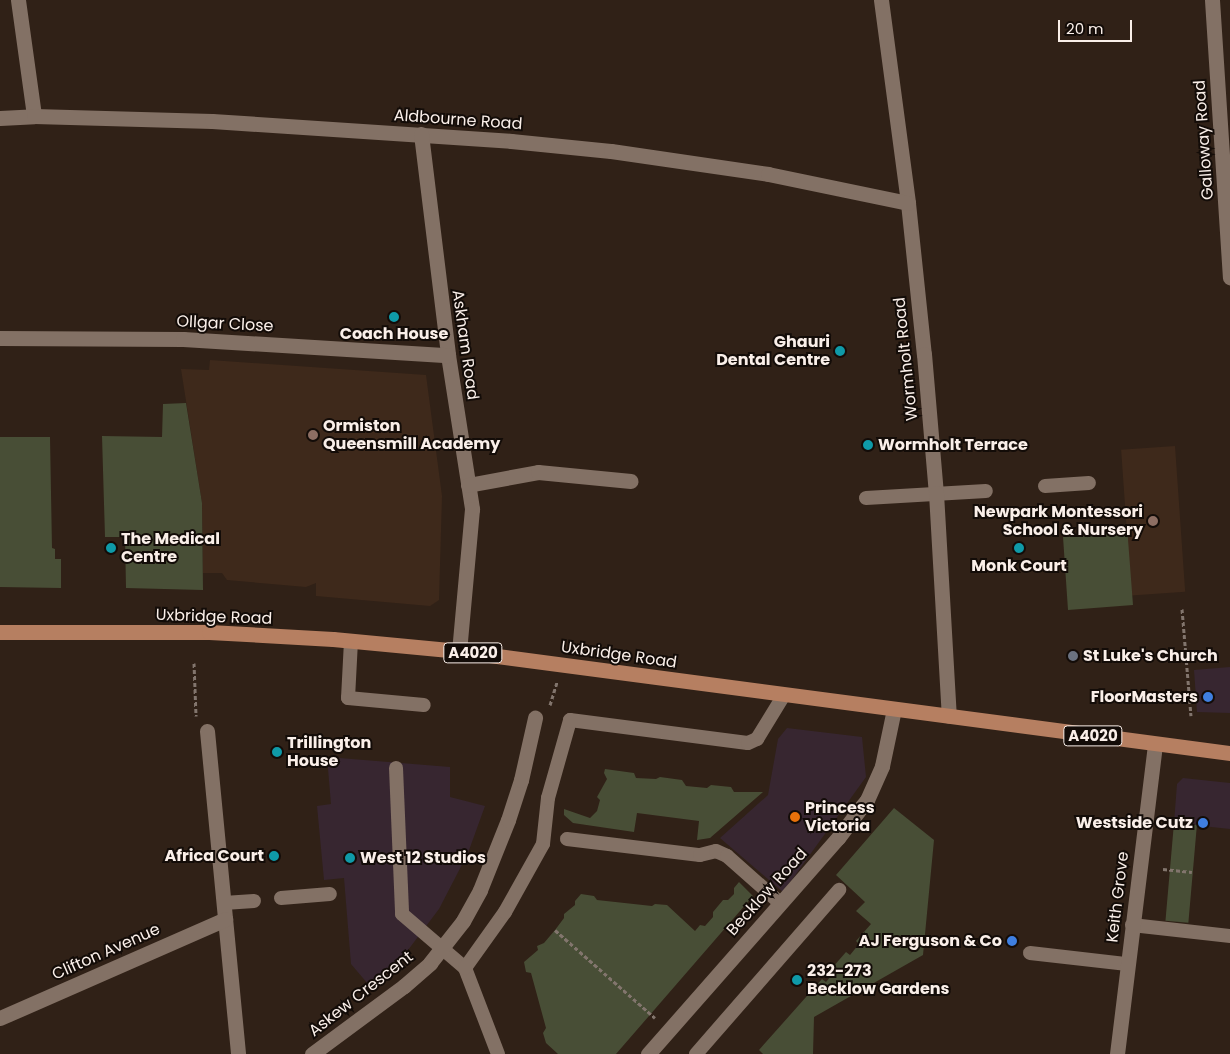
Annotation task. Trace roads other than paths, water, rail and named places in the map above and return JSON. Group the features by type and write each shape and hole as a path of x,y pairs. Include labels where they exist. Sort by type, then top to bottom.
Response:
{"main road":[{"name":"Uxbridge Road","path":"0,632 209,632 352,641 459,651 1230,753"}],"street":[{"path":"18,0 34,116"},
{"name":"Wormholt Road","path":"881,0 908,203 936,493 948,716"},
{"name":"Galloway Road","path":"1212,0 1230,277"},
{"name":"Aldbourne Road","path":"0,118 34,116 212,121 421,134 630,154 768,174 908,203"},
{"name":"Askham Road","path":"421,134 448,355 472,509 459,651"},
{"name":"Ollgar Close","path":"0,338 183,339 448,355"},
{"path":"468,485 538,472 631,481"},
{"name":"Becklow Road","path":"648,1054 838,838 867,800 882,766 894,710"},
{"name":"Askew Crescent","path":"312,1054 404,986 443,948 463,921 493,860 521,780 536,718"},
{"path":"207,731 238,1054"},
{"name":"Keith Grove","path":"1117,1054 1155,744"},
{"name":"Clifton Avenue","path":"0,1018 225,919"}],"lane":[{"path":"1045,486 1089,483"},
{"path":"866,498 986,491"},
{"path":"352,641 348,698 424,705"},
{"path":"465,968 505,912 543,844 548,798 570,720 748,743 757,739 784,695"},
{"path":"396,768 402,914 465,968 498,1054"},
{"path":"567,839 700,855 716,851 727,856 780,902"},
{"path":"696,1054 838,890"},
{"path":"281,898 330,894"},
{"path":"224,903 254,901"},
{"path":"1132,925 1230,936"},
{"path":"1030,953 1127,964"}],"place":[{"name":"Coach House","path":"394,317"},
{"name":"Ghauri Dental Centre","path":"840,351"},
{"name":"Ormiston Queensmill Academy","path":"313,435"},
{"name":"Wormholt Terrace","path":"868,445"},
{"name":"Newpark Montessori School & Nursery","path":"1153,521"},
{"name":"The Medical Centre","path":"111,548"},
{"name":"Monk Court","path":"1019,548"},
{"name":"St Luke's Church","path":"1073,656"},
{"name":"FloorMasters","path":"1208,697"},
{"name":"Trillington House","path":"277,752"},
{"name":"Princess Victoria","path":"795,817"},
{"name":"Westside Cutz","path":"1203,823"},
{"name":"Africa Court","path":"274,856"},
{"name":"West 12 Studios","path":"350,858"},
{"name":"AJ Ferguson & Co","path":"1012,941"},
{"name":"232-273 Becklow Gardens","path":"797,980"}]}
